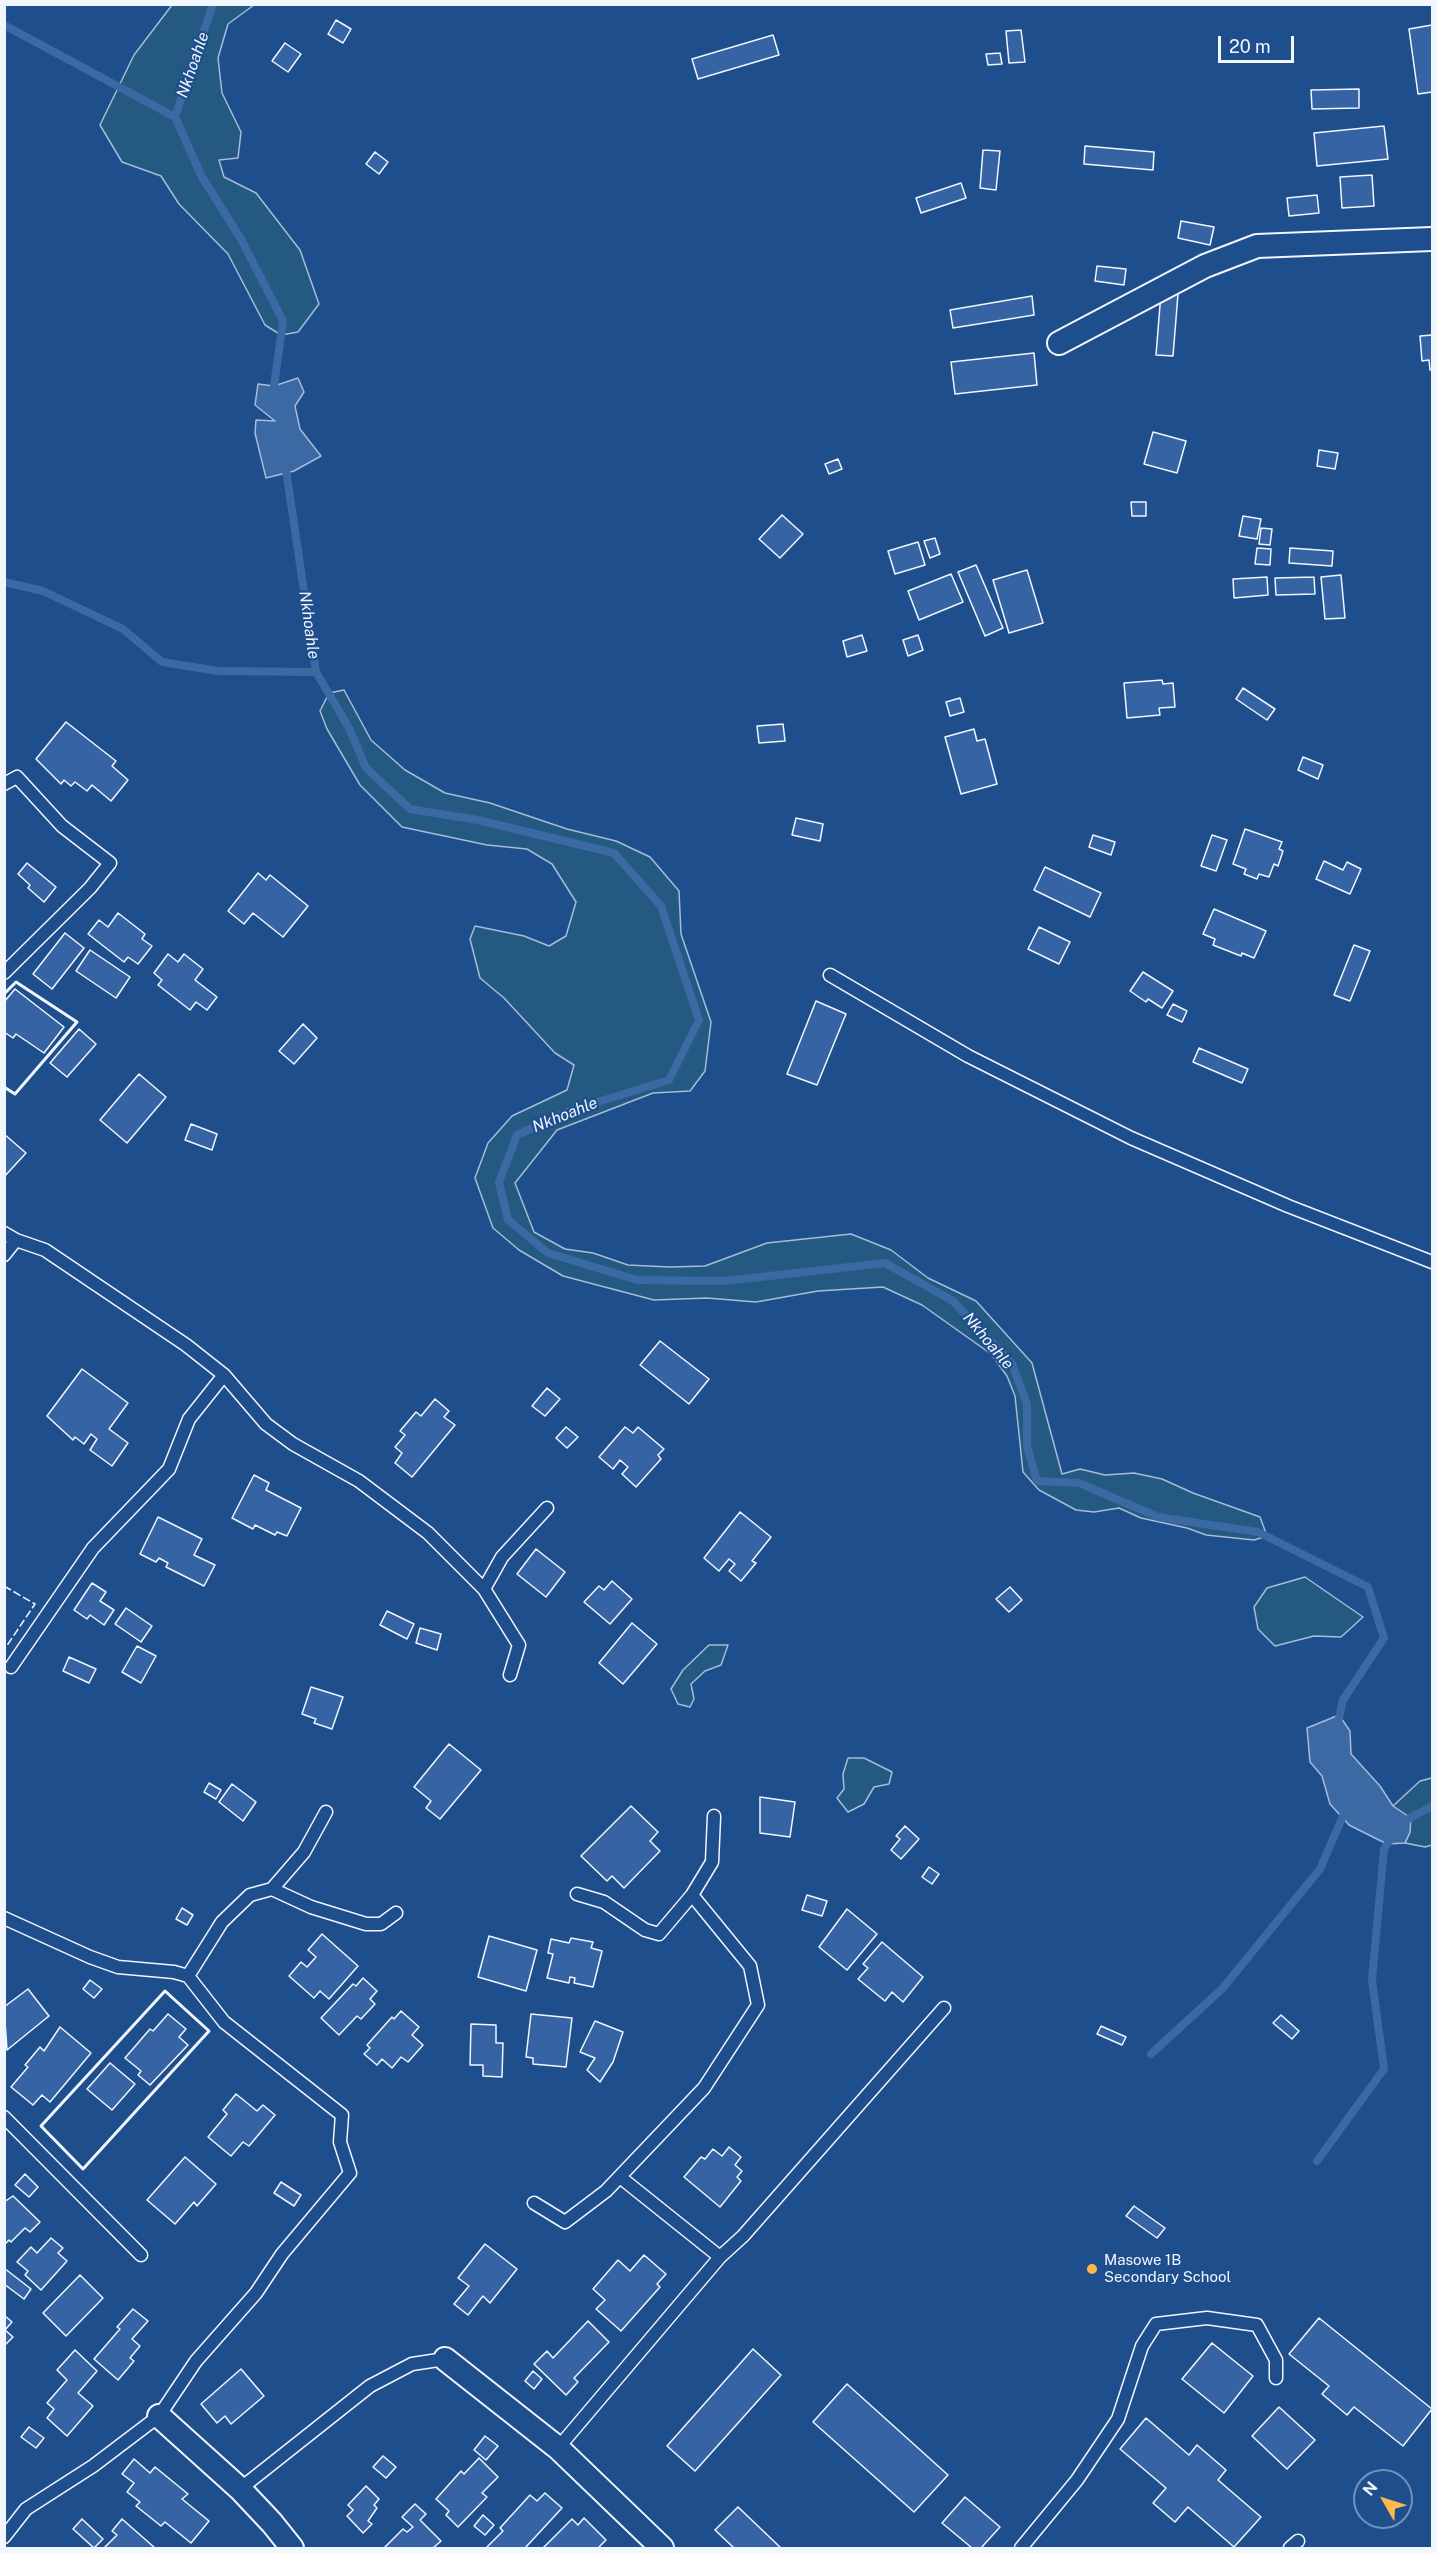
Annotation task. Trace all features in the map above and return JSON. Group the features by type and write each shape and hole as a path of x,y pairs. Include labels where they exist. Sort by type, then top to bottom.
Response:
{"street":[{"path":"1059,344 1205,266 1257,246 1432,239"},
{"path":"445,2359 558,2448 662,2548"},
{"path":"159,2416 240,2489 292,2548"}],"lane":[{"path":"4,784 17,777 62,826 110,863 90,888 4,973"},
{"path":"830,975 968,1056 1131,1138 1288,1206 1432,1262"},
{"path":"4,1233 16,1240 45,1250 186,1345 224,1375 266,1424 293,1444 360,1481 428,1533 484,1589 519,1645 510,1675"},
{"path":"4,1255 16,1240"},
{"path":"11,1667 93,1548 169,1469 189,1419 224,1375"},
{"path":"484,1589 502,1557 547,1508"},
{"path":"188,1976 222,1922 250,1894 272,1889 304,1852 326,1812"},
{"path":"577,1894 604,1902 645,1930 659,1934 692,1895 712,1862 714,1816"},
{"path":"272,1889 311,1907 366,1924 381,1924 396,1914"},
{"path":"534,2203 565,2222 606,2191 704,2088 758,2005 750,1966 692,1895"},
{"path":"4,1918 90,1958 118,1967 174,1972 188,1976 224,2022 342,2115 340,2142 350,2173 282,2254 256,2293 196,2361 159,2416 93,2466 26,2509 4,2537"},
{"path":"558,2448 720,2257 743,2236 944,2008"},
{"path":"4,2117 141,2255"},
{"path":"620,2177 720,2257"},
{"path":"1021,2548 1077,2480 1118,2419 1142,2346 1156,2324 1207,2318 1257,2325 1276,2360 1276,2378"},
{"path":"240,2489 370,2386 412,2364 445,2359"}],"shaded area":[{"path":"172,5 254,5 228,24 218,58 222,93 241,132 238,158 219,160 224,177 256,193 300,250 319,304 298,332 281,335 265,325 228,254 179,204 161,176 122,162 100,125 134,55"},
{"path":"298,378 304,392 295,406 300,429 321,456 294,471 266,478 255,433 256,420 275,421 255,405 258,384 274,386"},
{"path":"344,690 371,740 405,770 445,793 490,803 567,829 616,841 650,857 679,891 681,934 711,1022 705,1071 690,1091 653,1093 557,1130 515,1183 534,1232 565,1249 593,1253 628,1265 705,1266 767,1243 851,1234 891,1250 928,1278 976,1301 1032,1363 1062,1474 1080,1469 1105,1475 1134,1473 1162,1479 1193,1493 1260,1517 1267,1536 1254,1540 1206,1535 1187,1528 1141,1518 1119,1508 1094,1512 1076,1510 1039,1490 1023,1472 1015,1396 1007,1376 991,1354 922,1305 883,1287 818,1291 756,1302 707,1298 654,1300 563,1276 519,1250 493,1228 475,1178 488,1143 512,1116 567,1090 574,1065 555,1053 504,998 480,978 470,939 475,926 524,936 549,946 566,936 576,902 552,864 527,849 487,845 402,827 360,785 327,729 320,711 329,693"},
{"path":"1305,1577 1363,1617 1341,1637 1314,1636 1275,1646 1258,1629 1254,1607 1267,1588"},
{"path":"709,1645 728,1645 721,1665 705,1671 691,1684 694,1699 690,1707 678,1704 671,1689 683,1670"},
{"path":"1339,1715 1350,1731 1351,1754 1380,1786 1393,1806 1411,1818 1410,1832 1405,1843 1387,1844 1349,1825 1330,1804 1322,1776 1310,1762 1307,1728"},
{"path":"848,1758 864,1758 892,1772 889,1784 874,1787 864,1804 848,1812 837,1798 844,1789 843,1774"},
{"path":"1432,1778 1432,1845 1425,1847 1405,1843 1410,1832 1393,1806 1420,1781"}],"building":[{"path":"336,20 351,29 343,43 328,34"},
{"path":"1432,25 1432,92 1418,94 1409,29"},
{"path":"1021,30 1025,62 1009,63 1006,31"},
{"path":"773,35 779,55 698,79 692,59"},
{"path":"285,43 301,54 288,72 272,61"},
{"path":"1000,53 1002,64 988,65 986,54"},
{"path":"1359,89 1359,108 1312,109 1311,90"},
{"path":"1384,126 1388,159 1317,166 1314,133"},
{"path":"1085,146 1154,152 1153,170 1084,164"},
{"path":"983,150 1000,151 996,190 980,188"},
{"path":"375,152 388,162 379,174 366,164"},
{"path":"1372,175 1374,206 1342,208 1340,177"},
{"path":"961,183 966,198 921,213 916,198"},
{"path":"1317,195 1319,213 1289,216 1287,198"},
{"path":"1181,221 1214,227 1210,245 1178,238"},
{"path":"1097,266 1126,269 1124,285 1095,281"},
{"path":"1161,293 1178,294 1173,356 1156,355"},
{"path":"1032,296 1034,315 953,328 950,310"},
{"path":"1432,335 1432,370 1430,370 1429,360 1422,361 1420,336"},
{"path":"1034,353 1037,385 955,394 951,362"},
{"path":"1153,432 1186,441 1177,473 1144,464"},
{"path":"1319,450 1338,453 1335,469 1317,466"},
{"path":"838,459 842,469 829,474 825,464"},
{"path":"1131,502 1146,502 1146,516 1132,516"},
{"path":"782,515 803,534 780,558 759,539"},
{"path":"1243,516 1261,519 1257,539 1239,536"},
{"path":"1261,528 1272,529 1270,545 1259,544"},
{"path":"935,538 940,554 930,558 924,541"},
{"path":"918,542 925,565 895,574 888,551"},
{"path":"1257,548 1271,549 1270,565 1255,564"},
{"path":"1290,548 1333,551 1332,566 1289,563"},
{"path":"976,565 1003,628 985,636 958,572"},
{"path":"1027,570 1043,623 1009,633 993,580"},
{"path":"951,574 963,602 919,620 908,591"},
{"path":"1341,575 1345,618 1325,619 1321,577"},
{"path":"1267,577 1268,595 1234,598 1233,579"},
{"path":"1314,577 1315,594 1276,595 1275,578"},
{"path":"862,635 867,651 847,657 843,641"},
{"path":"918,635 923,650 908,656 903,640"},
{"path":"1162,680 1163,684 1173,683 1175,707 1159,708 1160,715 1127,718 1124,683"},
{"path":"1243,688 1275,709 1267,720 1236,699"},
{"path":"960,698 964,712 950,716 946,702"},
{"path":"66,722 116,761 112,766 128,780 111,801 92,785 87,791 75,782 71,786 64,780 61,784 36,759"},
{"path":"783,724 785,741 759,743 757,726"},
{"path":"974,729 977,741 985,739 997,784 961,794 945,737"},
{"path":"1303,757 1323,765 1318,779 1298,770"},
{"path":"796,818 823,824 820,841 792,835"},
{"path":"1245,829 1282,842 1279,849 1283,851 1278,866 1274,864 1269,877 1259,874 1257,879 1244,874 1246,869 1233,864"},
{"path":"1093,835 1115,842 1111,855 1089,847"},
{"path":"1212,835 1227,840 1216,871 1201,866"},
{"path":"1324,861 1343,870 1347,862 1361,869 1350,894 1316,879"},
{"path":"27,863 56,887 44,902 28,888 30,885 18,874"},
{"path":"1045,867 1101,893 1090,917 1034,890"},
{"path":"258,873 266,880 270,875 308,906 283,937 253,913 244,924 228,911"},
{"path":"1214,909 1266,931 1254,958 1242,953 1241,956 1213,945 1215,939 1203,934"},
{"path":"118,913 145,934 142,939 152,946 138,964 128,957 124,962 88,934 99,920 108,927"},
{"path":"1039,927 1070,942 1059,964 1028,949"},
{"path":"65,933 84,948 52,989 33,974"},
{"path":"1354,945 1370,951 1350,1001 1334,995"},
{"path":"90,950 130,977 116,998 76,971"},
{"path":"168,954 178,962 184,954 203,969 195,980 217,997 207,1010 196,1002 190,1010 158,985 162,980 154,973"},
{"path":"1143,972 1173,991 1162,1008 1148,999 1146,1002 1130,991"},
{"path":"15,989 64,1027 44,1053 16,1034 13,1038 4,1032 4,1002"},
{"path":"816,1001 846,1014 817,1085 787,1074"},
{"path":"1173,1004 1187,1011 1182,1022 1167,1015"},
{"path":"303,1024 317,1038 294,1064 279,1051"},
{"path":"79,1029 96,1044 67,1077 50,1063"},
{"path":"1199,1048 1248,1069 1242,1083 1193,1062"},
{"path":"139,1074 166,1097 127,1143 100,1120"},
{"path":"191,1124 217,1134 212,1150 185,1140"},
{"path":"4,1134 26,1153 4,1177"},
{"path":"660,1341 709,1379 689,1404 640,1365"},
{"path":"82,1369 128,1403 109,1429 128,1443 112,1466 90,1450 97,1439 91,1434 84,1444 75,1437 73,1440 47,1416"},
{"path":"547,1388 560,1399 545,1416 532,1406"},
{"path":"435,1399 449,1411 444,1417 455,1425 412,1477 395,1463 402,1453 395,1447 405,1435 400,1431 416,1412 421,1416"},
{"path":"566,1427 578,1437 567,1448 556,1438"},
{"path":"625,1427 633,1433 638,1427 664,1449 658,1455 661,1459 636,1487 622,1474 628,1467 620,1460 613,1469 599,1457"},
{"path":"254,1475 269,1483 266,1490 301,1508 287,1536 277,1532 275,1535 255,1525 253,1529 232,1518"},
{"path":"740,1512 771,1537 752,1561 756,1563 741,1581 729,1571 735,1564 729,1559 719,1571 704,1558"},
{"path":"158,1517 202,1539 194,1555 215,1565 204,1586 166,1567 168,1563 159,1558 156,1562 140,1554"},
{"path":"536,1549 565,1572 546,1597 517,1574"},
{"path":"612,1581 632,1599 610,1624 584,1602 599,1586 604,1590"},
{"path":"92,1583 106,1592 100,1601 114,1610 104,1625 90,1615 87,1619 74,1610"},
{"path":"1010,1587 1022,1600 1009,1612 996,1599"},
{"path":"126,1608 152,1626 141,1642 115,1624"},
{"path":"387,1611 414,1624 407,1639 380,1625"},
{"path":"632,1623 657,1644 623,1684 599,1663"},
{"path":"420,1628 441,1634 437,1650 416,1643"},
{"path":"137,1646 156,1656 141,1683 122,1672"},
{"path":"69,1657 96,1669 89,1683 63,1671"},
{"path":"311,1687 343,1697 332,1729 314,1723 316,1719 302,1714"},
{"path":"449,1744 481,1770 440,1819 426,1808 431,1801 414,1787"},
{"path":"209,1783 221,1790 216,1799 204,1792"},
{"path":"232,1784 256,1802 243,1821 219,1802"},
{"path":"760,1797 795,1802 790,1837 760,1833"},
{"path":"631,1806 658,1832 650,1841 660,1851 624,1888 612,1876 607,1881 581,1856"},
{"path":"905,1826 919,1839 901,1859 891,1850 900,1839 896,1836"},
{"path":"929,1867 939,1874 932,1884 922,1877"},
{"path":"807,1895 827,1901 822,1916 802,1910"},
{"path":"182,1908 193,1915 187,1925 176,1919"},
{"path":"847,1909 877,1934 847,1970 819,1947"},
{"path":"322,1934 358,1966 329,1999 320,1991 314,1998 289,1976 301,1962 307,1967 316,1957 308,1950"},
{"path":"489,1936 537,1950 526,1991 478,1977"},
{"path":"571,1938 593,1942 591,1948 602,1951 593,1987 574,1983 575,1978 570,1977 569,1983 547,1978 553,1954 548,1953 551,1939 569,1943"},
{"path":"882,1942 923,1977 903,2002 892,1992 885,2001 858,1979 868,1968 863,1964"},
{"path":"363,1978 377,1991 370,1999 375,2004 361,2019 357,2016 339,2035 321,2018 353,1984 356,1986"},
{"path":"90,1980 102,1989 94,1998 83,1989"},
{"path":"28,1989 49,2016 7,2050 4,2007"},
{"path":"401,2011 419,2027 412,2035 423,2045 408,2062 401,2057 392,2068 382,2059 377,2065 364,2054 370,2048 367,2045 392,2017 394,2019"},
{"path":"168,2014 186,2029 179,2037 188,2045 150,2085 138,2075 141,2071 125,2058 150,2029 153,2031"},
{"path":"531,2014 572,2018 566,2067 533,2064 533,2058 526,2057"},
{"path":"1281,2015 1299,2031 1292,2039 1273,2023"},
{"path":"595,2021 623,2032 613,2062 600,2082 587,2070 595,2058 580,2052"},
{"path":"471,2024 496,2025 496,2043 503,2043 502,2077 483,2076 483,2065 470,2065"},
{"path":"1101,2026 1126,2037 1122,2045 1097,2034"},
{"path":"60,2027 91,2053 50,2102 42,2095 33,2105 11,2087 28,2067 25,2065 40,2047 44,2051"},
{"path":"110,2063 135,2084 112,2110 87,2089"},
{"path":"236,2094 257,2111 263,2105 275,2115 249,2146 243,2142 231,2156 208,2137 227,2114 223,2110"},
{"path":"729,2147 741,2157 735,2165 742,2171 737,2177 741,2181 720,2207 684,2177 701,2157 705,2159 713,2149 722,2156"},
{"path":"185,2157 216,2184 197,2206 194,2202 175,2224 147,2200"},
{"path":"25,2174 38,2187 29,2197 15,2185"},
{"path":"281,2182 301,2195 294,2206 274,2193"},
{"path":"13,2196 40,2222 30,2232 25,2228 11,2242 9,2240 4,2245 4,2202"},
{"path":"1134,2206 1165,2228 1157,2238 1126,2216"},
{"path":"51,2238 63,2248 58,2253 67,2261 41,2290 25,2275 28,2271 17,2262 31,2247 37,2253"},
{"path":"485,2244 517,2269 490,2303 483,2296 468,2315 454,2304 469,2286 458,2278"},
{"path":"644,2255 666,2274 657,2284 660,2287 621,2331 596,2309 605,2300 593,2289 618,2260 630,2271"},
{"path":"4,2268 31,2289 24,2299 4,2284"},
{"path":"80,2275 103,2298 66,2336 43,2313"},
{"path":"133,2309 148,2321 132,2339 140,2346 130,2358 134,2361 118,2380 94,2359 120,2329 117,2327"},
{"path":"4,2315 12,2322 5,2330 13,2337 4,2346"},
{"path":"1319,2318 1432,2409 1403,2446 1354,2407 1347,2415 1322,2394 1329,2386 1289,2354"},
{"path":"588,2321 609,2342 574,2378 578,2382 566,2395 534,2364 547,2351 553,2358"},
{"path":"1212,2343 1253,2376 1224,2413 1182,2379"},
{"path":"753,2349 781,2375 695,2471 667,2446"},
{"path":"75,2350 97,2371 78,2393 93,2406 67,2436 47,2418 54,2409 47,2403 67,2380 57,2370"},
{"path":"241,2369 264,2396 231,2424 225,2416 217,2423 201,2404"},
{"path":"533,2371 542,2379 534,2389 525,2381"},
{"path":"847,2384 948,2475 914,2512 813,2422"},
{"path":"1279,2407 1315,2440 1287,2469 1252,2436"},
{"path":"1146,2418 1189,2455 1197,2445 1226,2470 1218,2480 1261,2517 1234,2547 1188,2507 1175,2522 1153,2503 1166,2488 1120,2449"},
{"path":"29,2427 44,2438 36,2448 21,2437"},
{"path":"485,2436 498,2446 486,2460 474,2450"},
{"path":"383,2456 396,2467 386,2478 373,2467"},
{"path":"479,2458 498,2477 482,2493 487,2497 458,2527 446,2515 449,2511 436,2499 461,2471 464,2474"},
{"path":"134,2459 150,2473 155,2467 188,2494 182,2499 209,2521 191,2543 165,2522 161,2526 136,2506 140,2502 127,2492 134,2483 122,2474"},
{"path":"366,2486 379,2499 374,2505 377,2508 368,2521 372,2524 363,2533 347,2516 353,2510 348,2505"},
{"path":"545,2493 562,2508 525,2548 486,2548 503,2531 500,2528 530,2495 537,2501"},
{"path":"965,2497 1000,2527 981,2548 972,2548 942,2523"},
{"path":"415,2504 426,2514 420,2520 441,2541 433,2548 384,2548 403,2529 407,2532 413,2527 402,2517"},
{"path":"738,2507 781,2548 734,2548 715,2530"},
{"path":"483,2515 494,2525 485,2535 474,2526"},
{"path":"584,2518 606,2540 598,2548 543,2548 572,2519 578,2525"},
{"path":"82,2519 103,2539 94,2548 73,2529"},
{"path":"122,2519 155,2548 104,2548 117,2535 112,2531"}],"waterway":[{"name":"Nkhoahle","path":"213,4 175,117 202,177 241,239 283,321 274,386 275,394"},
{"path":"4,25 175,117"},
{"name":"Nkhoahle","path":"285,463 316,672 349,728 366,768 410,809 478,820 614,853 661,906 699,1020 669,1080 572,1110 517,1135 499,1182 508,1220 548,1253 637,1280 725,1281 885,1263 953,1301 1012,1364 1027,1404 1027,1446 1037,1481 1079,1483 1158,1517 1258,1532 1368,1587 1384,1638 1343,1700 1338,1722"},
{"path":"4,582 43,591 123,629 162,662 218,671 316,672"},
{"name":"Nkhoahle","path":"1403,1822 1432,1806"},
{"path":"1151,2054 1222,1989 1320,1869 1346,1809"},
{"path":"1317,2161 1384,2069 1372,1980 1384,1849 1392,1837"}],"fence":[{"path":"4,1586 35,1604 4,1650"}],"wall":[{"path":"4,994 16,982 77,1022 15,1094 4,1087"},
{"path":"165,1991 209,2031 83,2169 41,2126 165,1991"}],"place":[{"name":"Masowe 1B Secondary School","path":"1092,2269"}]}
